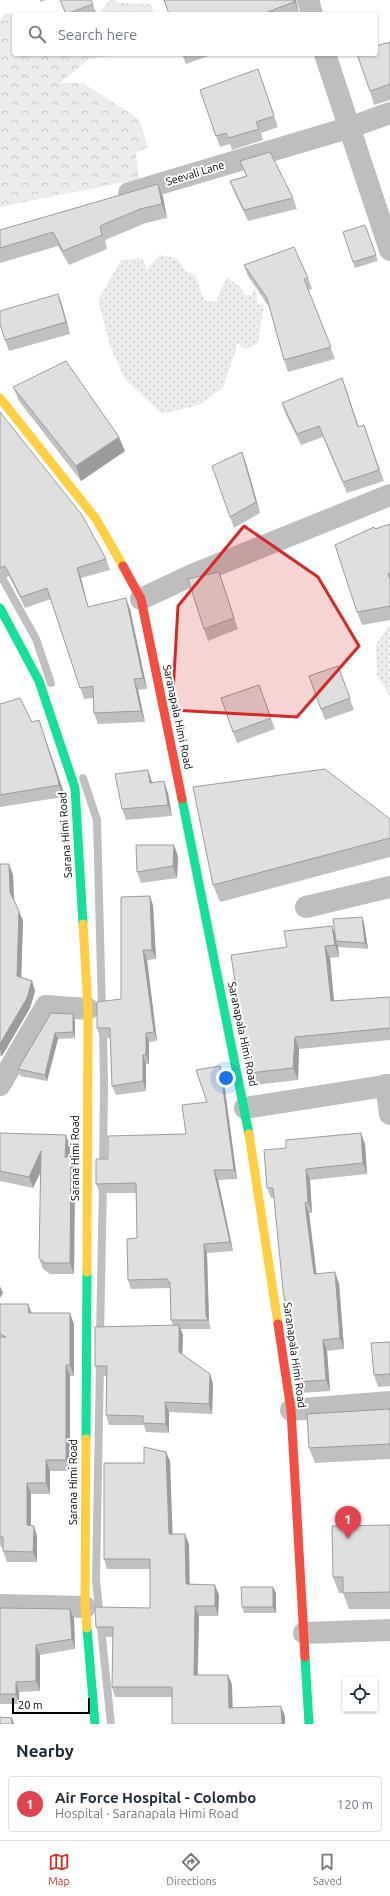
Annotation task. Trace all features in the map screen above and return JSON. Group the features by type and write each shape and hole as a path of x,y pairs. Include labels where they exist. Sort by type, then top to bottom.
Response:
{"street":[{"path":"308,0 311,12"},
{"path":"326,56 348,128 390,250"},
{"name":"Seevali Lane","path":"114,198 348,128 390,113"},
{"name":"Saranapala Himi Road","path":"0,398 96,519 141,599 246,1108 291,1410 309,1724"},
{"path":"141,599 192,575 390,495"},
{"name":"Sarana Himi Road","path":"0,608 39,681 75,788 88,1009 85,1607 95,1724"},
{"path":"306,907 390,887"},
{"path":"0,1085 46,1006 88,1009"},
{"path":"246,1108 388,1085 390,1114"},
{"path":"291,1410 390,1402"},
{"path":"0,1605 85,1607"},
{"path":"304,1633 390,1630"}],"highlighted area":[{"path":"244,526 318,577 359,646 297,717 172,710 178,606"}],"green space":[{"path":"110,0 116,0 117,3 151,4 153,12 100,12"},
{"path":"6,13 12,14 12,56 109,56 89,59 60,83 83,83 139,119 148,147 136,153 139,179 0,207 0,20"},
{"path":"159,255 176,258 186,271 195,275 204,300 217,302 227,277 239,286 245,295 252,295 255,286 258,304 264,305 258,343 246,349 237,343 224,387 199,405 162,414 124,378 110,345 98,300 121,260 143,258 147,270"},
{"path":"390,624 390,696 377,675 376,645"}],"building":[{"path":"60,0 91,0 93,4 71,12 65,12"},
{"path":"164,0 294,0 294,2 267,12 168,12"},
{"path":"390,42 390,84 370,91 358,56 378,56 378,45"},
{"path":"258,69 274,116 256,122 259,129 228,138 226,133 216,136 200,90"},
{"path":"270,152 293,198 244,210 230,181 247,176 240,161"},
{"path":"158,184 162,204 140,209 100,226 102,235 63,251 53,232 0,248 0,230"},
{"path":"365,225 376,255 353,262 343,232"},
{"path":"294,247 308,278 304,279 331,347 284,360 267,298 244,265"},
{"path":"58,294 66,322 5,340 0,324 0,311"},
{"path":"66,361 119,437 76,466 13,387"},
{"path":"342,378 358,427 364,425 379,470 343,482 319,426 297,434 282,403"},
{"path":"0,412 82,515 106,559 77,568 88,607 126,598 143,678 134,679 141,711 94,713 93,686 80,688 47,588 21,597 5,566 0,568"},
{"path":"242,452 256,502 230,517 212,466"},
{"path":"390,524 390,573 388,574 390,580 390,606 357,612 335,545 374,527 375,529"},
{"path":"219,572 234,618 204,629 188,579"},
{"path":"338,666 350,698 321,709 309,676"},
{"path":"259,685 271,718 233,732 221,698"},
{"path":"20,698 32,722 39,720 59,785 0,795 0,704"},
{"path":"325,769 390,819 390,838 213,885 193,787"},
{"path":"148,770 150,783 164,781 168,805 122,809 115,774"},
{"path":"136,845 174,845 173,866 137,872"},
{"path":"0,864 9,864 10,892 19,911 17,976 32,981 27,998 0,1044"},
{"path":"150,896 152,950 143,950 154,1032 146,1033 146,1054 143,1055 143,1081 112,1086 110,1028 97,1028 97,1002 121,999 121,897"},
{"path":"362,917 365,943 336,941 333,919"},
{"path":"332,926 335,945 325,946 331,1001 390,997 390,1028 295,1037 293,1068 249,1073 231,955 287,947 284,931"},
{"path":"51,1013 73,1014 73,1032 55,1033 45,1075 18,1069"},
{"path":"220,1066 234,1170 214,1170 230,1242 204,1244 206,1316 208,1320 171,1320 170,1282 168,1282 168,1279 128,1280 127,1239 137,1238 136,1183 96,1184 96,1159 108,1159 108,1136 186,1134 182,1105 207,1102 196,1070"},
{"path":"0,1133 66,1135 65,1157 71,1157 70,1263 45,1263 39,1258 41,1151 29,1177 0,1171"},
{"path":"361,1133 363,1163 306,1169 308,1202 305,1203 314,1274 335,1272 340,1338 323,1340 326,1380 297,1382 283,1290 273,1188 267,1188 264,1150 286,1148 286,1140"},
{"path":"0,1304 28,1304 29,1313 70,1313 70,1365 66,1365 66,1460 46,1460 46,1483 27,1483 27,1525 34,1526 33,1552 3,1551 3,1537 0,1537 0,1337 6,1337 0,1334"},
{"path":"179,1325 179,1352 210,1374 209,1404 165,1402 166,1424 143,1423 143,1416 106,1415 107,1366 95,1366 95,1327"},
{"path":"390,1342 390,1374 374,1375 371,1343"},
{"path":"390,1409 390,1444 309,1448 307,1414"},
{"path":"144,1447 166,1452 169,1534 185,1534 186,1584 215,1585 215,1606 195,1606 194,1675 228,1675 229,1708 281,1706 282,1724 172,1724 172,1687 112,1687 113,1627 96,1627 95,1607 150,1608 150,1559 104,1559 104,1463 144,1463"},
{"path":"390,1525 390,1592 343,1593 343,1577 333,1577 332,1526"},
{"path":"241,1587 273,1587 273,1607 242,1607"},
{"path":"0,1608 70,1609 72,1639 36,1645 36,1681 16,1682 16,1694 0,1694"},
{"path":"0,1717 12,1718 12,1724 0,1724"}],"waterway":[{"path":"0,574 36,639 51,683"},
{"path":"83,778 97,820 102,1012"},
{"path":"103,1027 103,1169"},
{"path":"100,1337 103,1183"},
{"path":"100,1365 96,1580 111,1724"}],"traffic: fast":[{"path":"0,608 39,681 75,788 83,924"},
{"path":"182,799 249,1134"},
{"path":"86,1439 87,1272"},
{"path":"87,1628 95,1724"},
{"path":"305,1657 309,1724"}],"traffic: slow":[{"path":"0,398 96,519 123,566"},
{"path":"83,924 88,1009 87,1272"},
{"path":"249,1134 278,1324"},
{"path":"86,1439 85,1607 87,1628"}],"traffic: jam":[{"path":"123,566 141,599 182,799"},
{"path":"278,1324 291,1410 305,1657"}],"place":[{"name":"Air Force Hospital - Colombo","path":"348,1539"}]}
